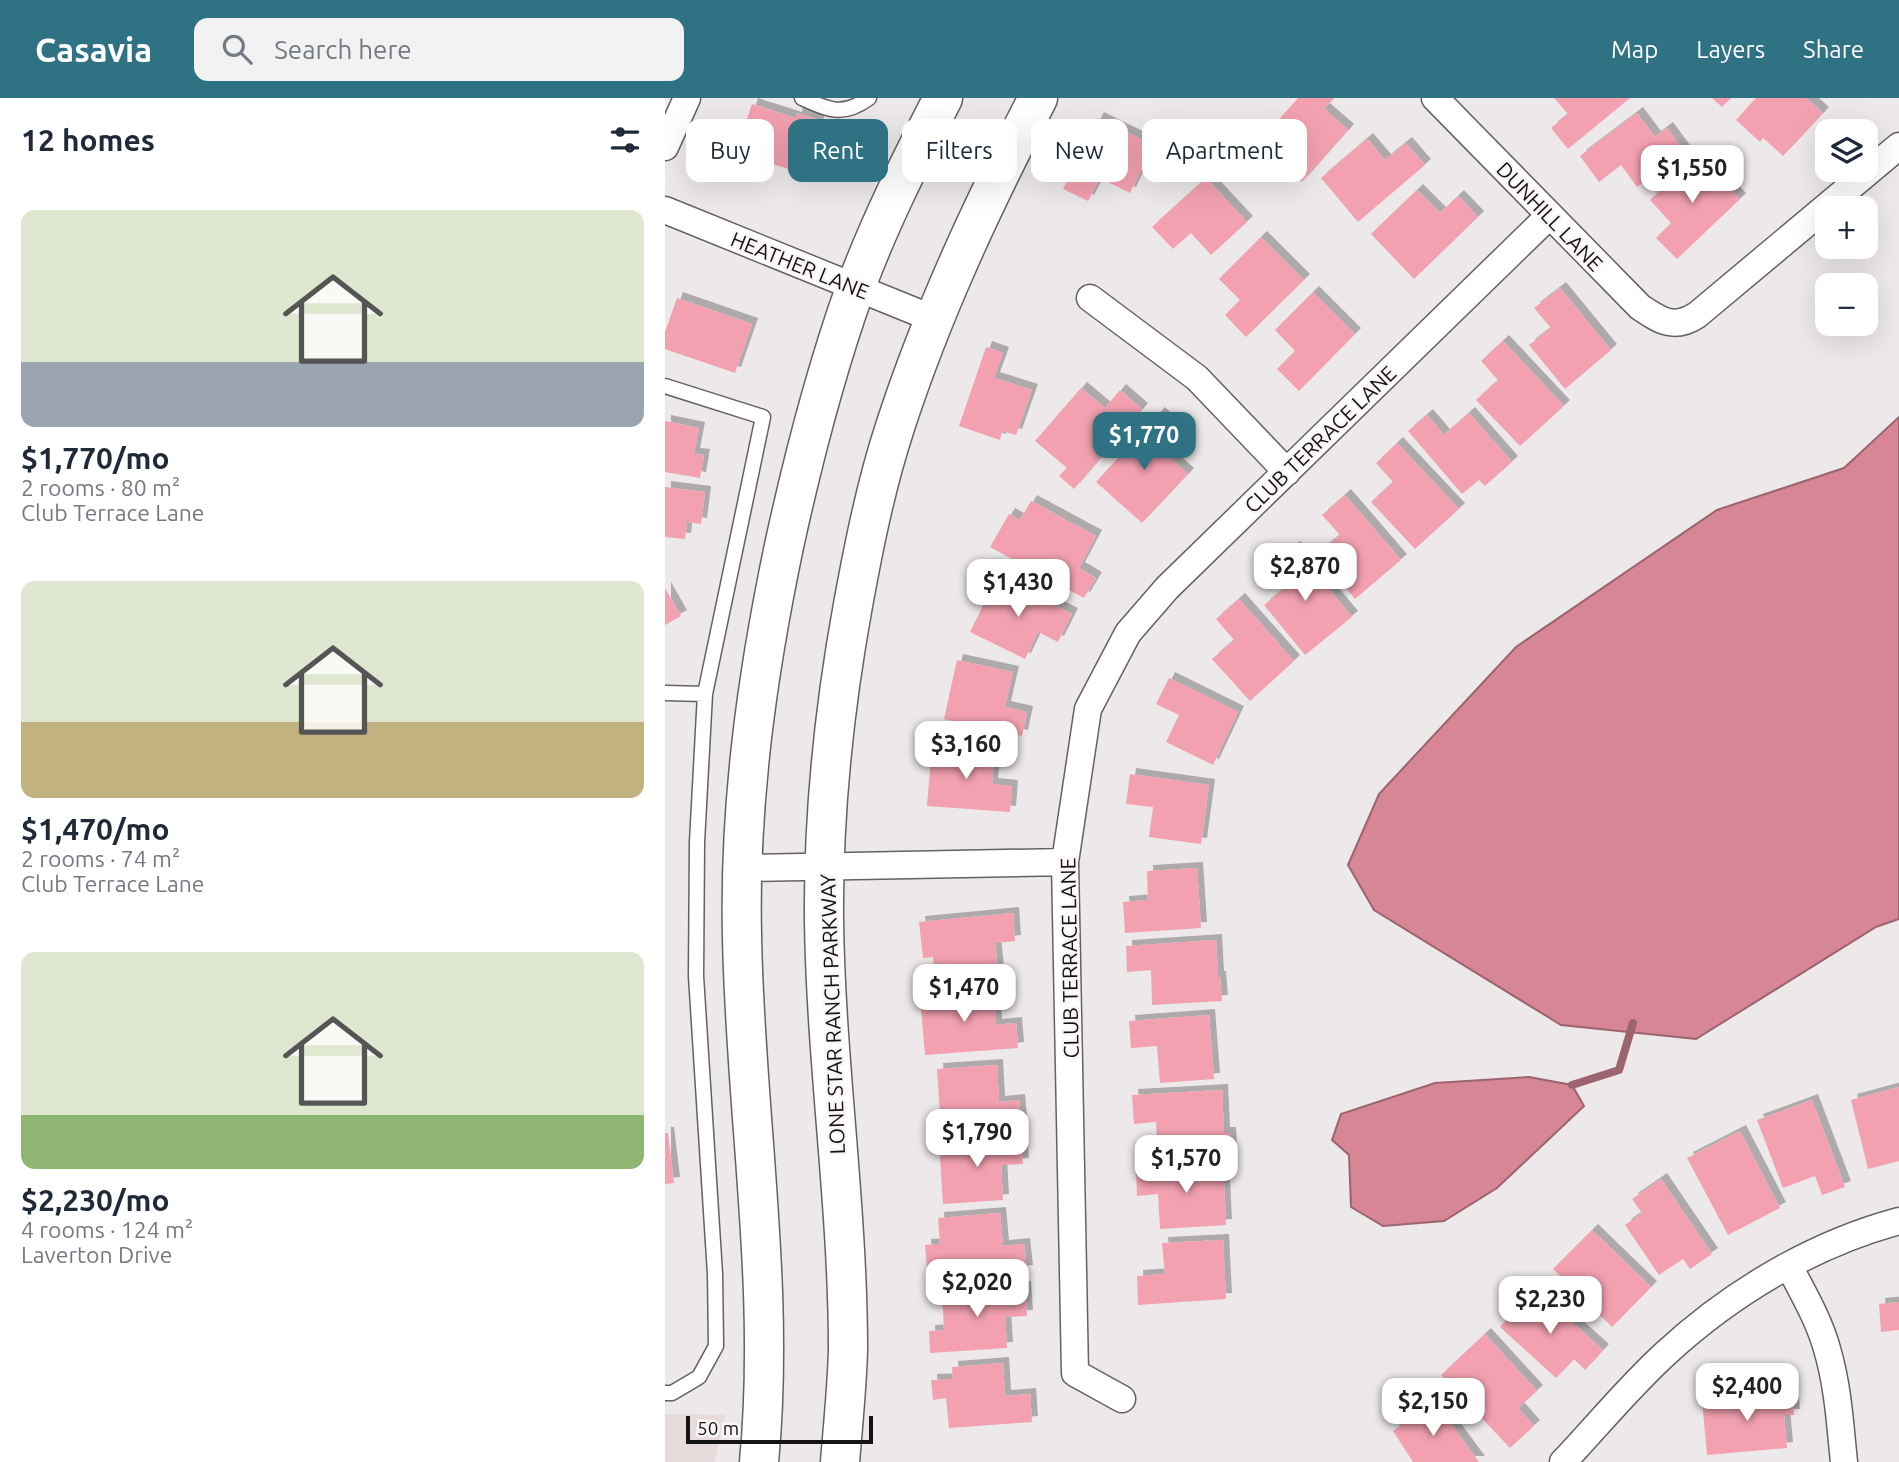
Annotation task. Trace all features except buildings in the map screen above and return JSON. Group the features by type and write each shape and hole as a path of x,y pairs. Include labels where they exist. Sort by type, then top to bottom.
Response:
{"main road":[{"path":"759,1462 763,1401 763,1280 743,1000 742,868 747,777 766,630 799,476 856,287 910,162 943,98"},
{"name":"LONE STAR RANCH PARKWAY","path":"840,1462 848,1351 843,1226 826,971 825,867 837,696 874,500 895,427 934,319 1000,172 1038,98"}],"street":[{"path":"665,147 687,98"},
{"name":"DUNHILL LANE","path":"1435,98 1640,307 1672,324 1686,323 1697,315 1899,146"},
{"name":"HEATHER LANE","path":"665,210 934,319"},
{"name":"CLUB TERRACE LANE","path":"1122,1398 1075,1373 1065,862 1088,709 1128,633 1167,588 1550,215"},
{"path":"1090,298 1197,378 1287,472"},
{"path":"742,868 1065,862"},
{"path":"1563,1462 1675,1346 1724,1306 1789,1266 1847,1239 1899,1221"},
{"path":"1789,1266 1817,1321 1827,1348 1845,1462"}],"lane":[{"path":"802,98 836,111 855,107 869,98"},
{"path":"665,386 763,417 705,694 697,842 696,976 715,1274 716,1346 699,1377 672,1393 665,1393"},
{"path":"665,692 705,694"}],"shaded area":[{"path":"1899,417 1899,919 1876,927 1696,1039 1561,1025 1374,910 1348,865 1379,794 1516,647 1717,510 1844,468"},
{"path":"1529,1077 1572,1085 1584,1106 1497,1188 1444,1221 1383,1226 1351,1207 1349,1155 1332,1140 1341,1114 1435,1083"},
{"path":"665,1414 725,1415 714,1462 665,1462"}],"waterway":[{"path":"1572,1085 1619,1070 1633,1023"}]}
